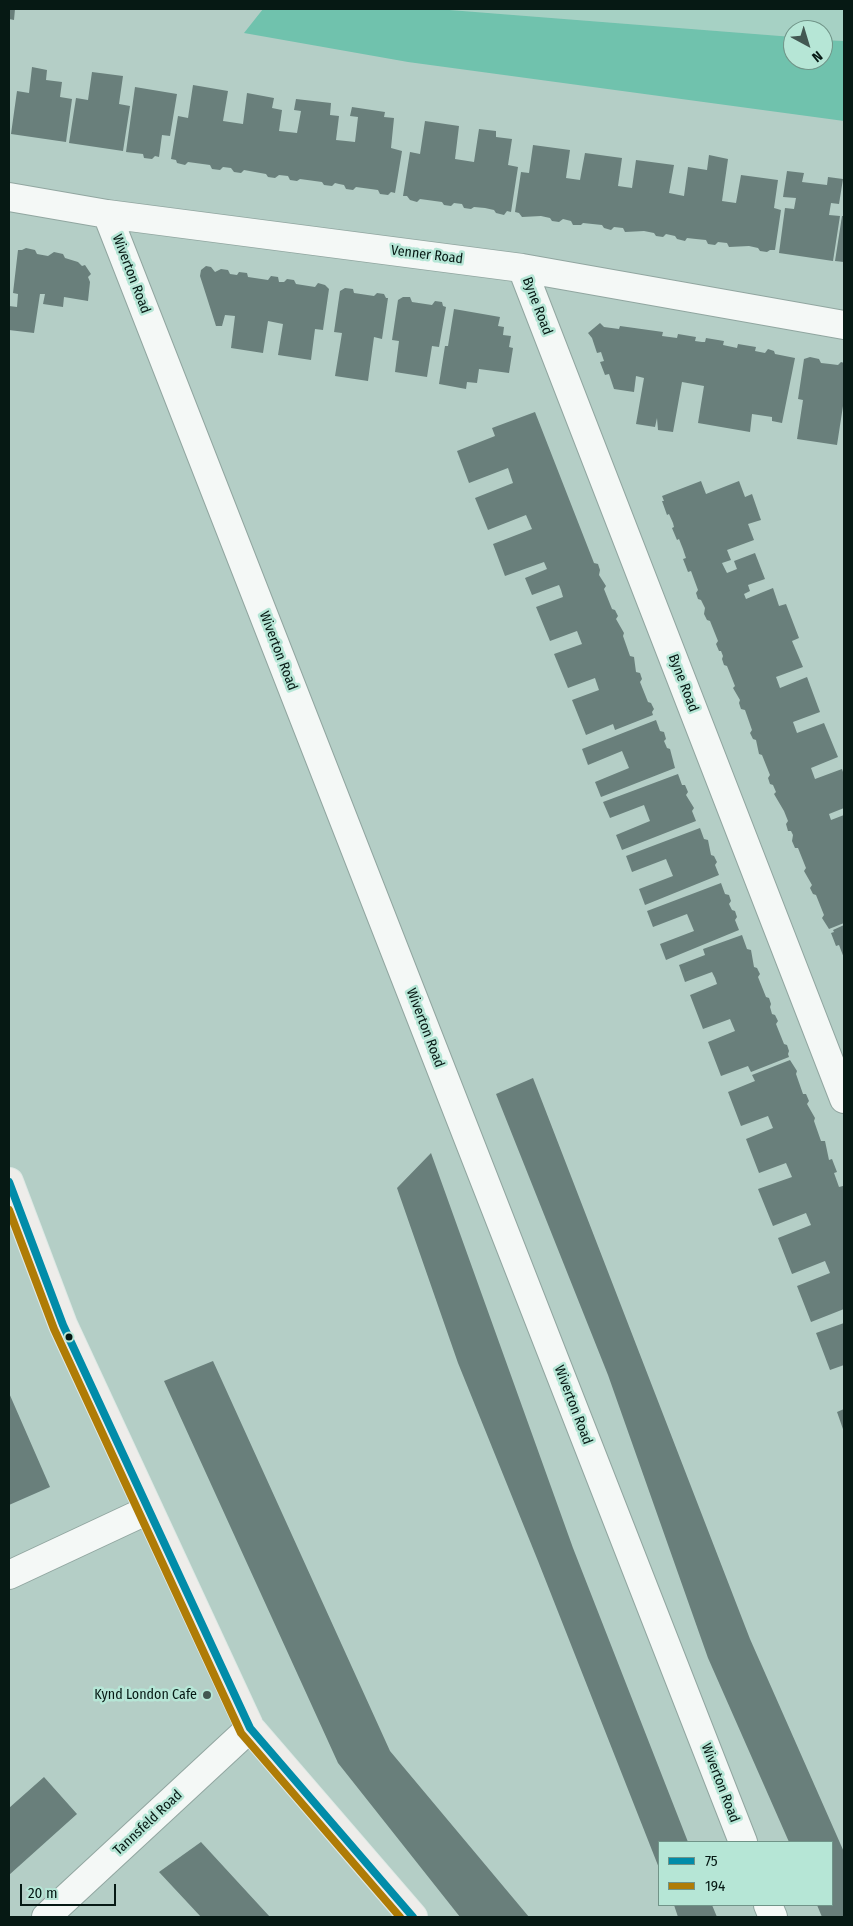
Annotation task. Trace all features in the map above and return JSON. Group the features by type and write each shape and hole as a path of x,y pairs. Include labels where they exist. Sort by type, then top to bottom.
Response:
{"main road":[{"path":"9,1182 64,1325 250,1728 413,1917"}],"street":[{"name":"Venner Road","path":"9,197 107,214 522,268 844,325"},
{"name":"Wiverton Road","path":"107,214 743,1841"},
{"name":"Byne Road","path":"522,268 844,1099"},
{"path":"9,1575 148,1510"},
{"name":"Tannsfeld Road","path":"46,1917 250,1728"}],"shaded area":[{"path":"437,9 844,9 844,41 833,40 833,20 783,20 783,36"}],"green space":[{"path":"263,9 437,9 783,36 783,70 833,70 833,40 844,41 844,121 408,62 244,33"}],"building":[{"path":"9,9 15,9 14,20 9,19"},
{"path":"32,67 47,70 46,80 62,82 60,97 72,99 66,142 11,134 17,91 29,93"},
{"path":"92,72 123,76 119,104 130,106 123,151 69,143 76,98 88,100"},
{"path":"193,85 228,91 223,121 243,124 247,93 274,98 272,108 282,110 279,131 297,133 301,111 294,110 296,99 331,103 330,115 339,116 336,140 355,142 358,117 350,116 352,107 385,112 384,117 394,118 391,148 402,151 395,193 391,192 388,195 380,194 378,190 356,187 353,190 346,189 344,185 335,183 332,186 324,185 322,182 300,179 297,181 290,180 288,176 279,175 275,178 268,177 266,174 244,170 241,173 234,172 231,168 223,167 220,170 212,169 210,165 188,162 185,165 177,163 176,160 171,159 178,116 188,118"},
{"path":"135,87 177,94 170,136 162,135 159,157 155,156 152,159 144,158 143,154 126,152"},
{"path":"425,121 459,126 455,159 474,162 479,129 496,131 496,137 512,139 508,165 518,167 511,212 507,211 504,215 485,208 474,207 471,209 464,208 462,204 454,203 451,206 444,205 442,202 420,199 417,202 410,200 407,196 403,196 410,152 420,154"},
{"path":"533,145 570,150 566,178 580,180 585,153 622,158 618,186 632,188 636,160 674,165 669,193 684,196 688,167 707,170 709,155 728,159 722,201 736,203 741,175 778,180 774,208 781,210 775,250 767,252 749,246 729,247 727,243 718,242 715,245 708,244 706,240 687,238 685,241 666,234 663,237 644,231 625,232 623,228 614,227 611,230 604,228 602,225 583,223 581,225 573,225 571,221 563,219 559,222 552,221 550,218 541,216 522,217 519,213 515,212 521,172 529,173"},
{"path":"787,171 804,173 802,182 827,185 828,177 843,179 839,204 831,203 829,215 840,216 833,261 779,253 785,208 794,209 796,198 783,197"},
{"path":"842,216 844,216 844,262 835,261"},
{"path":"26,248 35,250 37,254 48,256 54,252 63,254 65,258 78,262 82,266 85,265 91,274 88,277 90,282 88,301 64,297 63,307 43,304 45,294 40,294 34,333 9,330 9,306 17,307 18,294 13,293 18,250"},
{"path":"206,266 211,267 215,272 221,269 228,270 230,274 247,273 248,277 268,280 271,276 278,277 279,282 284,282 287,279 294,280 296,284 315,287 318,283 325,285 329,289 323,330 315,329 311,360 278,355 283,324 268,321 263,353 231,348 235,316 225,315 222,326 216,326 200,276 201,270"},
{"path":"345,288 353,289 354,293 374,296 377,293 384,294 388,298 382,339 374,337 368,381 335,376 342,333 334,332 340,291"},
{"path":"403,297 410,297 412,302 432,305 435,301 442,302 443,306 446,307 439,347 432,346 427,377 395,372 399,341 392,340 398,300"},
{"path":"454,309 500,317 498,326 504,327 503,335 511,336 509,347 513,348 509,373 479,369 477,383 467,382 466,389 439,384 445,346 448,346"},
{"path":"600,323 604,327 619,329 620,326 663,332 662,336 677,338 678,334 696,337 695,341 705,342 706,338 724,341 723,345 737,348 738,344 756,347 755,351 765,353 768,349 774,351 775,354 795,358 782,423 772,421 772,417 752,414 750,432 698,423 704,386 682,382 673,432 658,430 657,418 655,427 636,424 644,378 636,376 634,392 614,389 609,374 605,375 600,362 604,361 601,352 597,353 592,338 588,333"},
{"path":"810,357 819,359 821,363 838,365 841,362 844,363 844,406 837,445 797,439 803,400 798,399 804,359"},
{"path":"535,412 594,563 598,564 599,575 606,586 604,589 612,609 615,610 618,616 616,619 624,633 623,636 630,656 634,657 636,672 640,673 642,679 640,682 648,702 651,703 654,709 653,715 615,730 613,724 586,735 572,700 599,690 595,678 568,688 554,654 582,644 577,631 550,641 536,607 563,597 561,590 559,585 532,595 525,578 547,569 544,562 505,576 493,544 532,529 526,515 488,530 475,498 513,483 508,468 469,483 457,451 495,436 492,428"},
{"path":"701,481 706,494 739,481 745,497 752,494 761,520 748,524 754,540 727,550 731,560 722,563 727,573 737,569 734,561 755,553 765,579 748,585 750,591 744,594 746,599 773,588 779,606 786,604 799,638 792,641 803,667 776,677 780,688 807,677 820,712 793,722 797,733 824,723 838,757 811,768 815,779 842,769 844,775 844,808 829,814 831,820 844,815 844,923 829,929 822,918 824,915 816,895 813,894 810,888 812,885 804,871 806,868 798,848 795,848 792,841 793,835 791,831 788,831 786,824 788,821 774,794 776,792 773,785 770,784 768,778 770,775 762,755 759,754 756,740 753,739 750,733 752,730 745,710 741,709 740,700 733,688 735,686 727,666 724,665 721,651 719,651 716,644 718,641 710,621 707,620 704,614 705,608 701,600 698,599 696,593 698,590 691,571 688,572 683,559 686,558 683,549 679,539 677,540 672,528 674,527 673,523 669,514 667,515 662,501 664,501 662,496"},
{"path":"656,720 660,731 664,732 666,739 664,741 667,748 670,749 675,768 601,797 595,782 629,768 622,751 588,765 582,749"},
{"path":"678,774 682,785 685,785 688,792 686,795 694,808 692,811 696,821 622,850 616,835 650,821 644,805 610,818 603,802"},
{"path":"700,828 704,839 708,840 711,855 714,856 717,862 715,865 719,875 645,905 639,889 673,876 666,859 632,872 626,856"},
{"path":"721,883 725,894 729,895 731,901 729,904 732,910 735,911 737,917 735,920 739,930 666,960 660,944 694,931 687,914 653,927 647,911"},
{"path":"844,925 844,958 839,945 836,946 831,933 834,932 833,930"},
{"path":"742,935 747,949 751,950 754,967 757,968 760,974 758,977 766,997 769,998 772,1014 775,1015 778,1021 776,1024 784,1044 787,1045 789,1057 751,1072 748,1066 721,1076 708,1042 735,1031 730,1019 703,1029 690,995 717,984 715,978 712,972 685,982 679,965 705,955 703,949"},
{"path":"790,1060 797,1071 796,1074 803,1094 806,1094 809,1101 807,1104 815,1118 814,1121 821,1141 825,1141 829,1160 832,1159 837,1172 834,1173 839,1187 843,1186 844,1190 844,1309 811,1322 797,1286 830,1273 825,1261 792,1274 778,1238 811,1225 806,1213 773,1226 758,1189 792,1177 786,1163 759,1173 746,1139 773,1128 768,1116 741,1126 728,1092 755,1081 752,1075"},
{"path":"533,1078 750,1639 844,1852 844,1917 822,1917 817,1906 833,1906 833,1841 789,1841 708,1658 608,1375 496,1094"},
{"path":"431,1153 573,1548 688,1841 658,1841 658,1865 458,1363 397,1188"},
{"path":"844,1323 844,1365 830,1370 816,1333"},
{"path":"213,1361 390,1751 529,1917 460,1917 338,1763 164,1381"},
{"path":"9,1393 50,1487 9,1505"},
{"path":"844,1409 844,1432 837,1412"},
{"path":"44,1777 77,1814 9,1875 9,1808"},
{"path":"201,1842 270,1917 201,1917 159,1872"},
{"path":"674,1906 712,1906 717,1917 678,1917"}],"transit line":[{"name":"75","path":"9,1182 63,1325 250,1728 413,1917"},
{"name":"194","path":"9,1210 54,1329 241,1733 400,1917"}],"place":[{"name":"Kynd London Cafe","path":"207,1695"}]}
